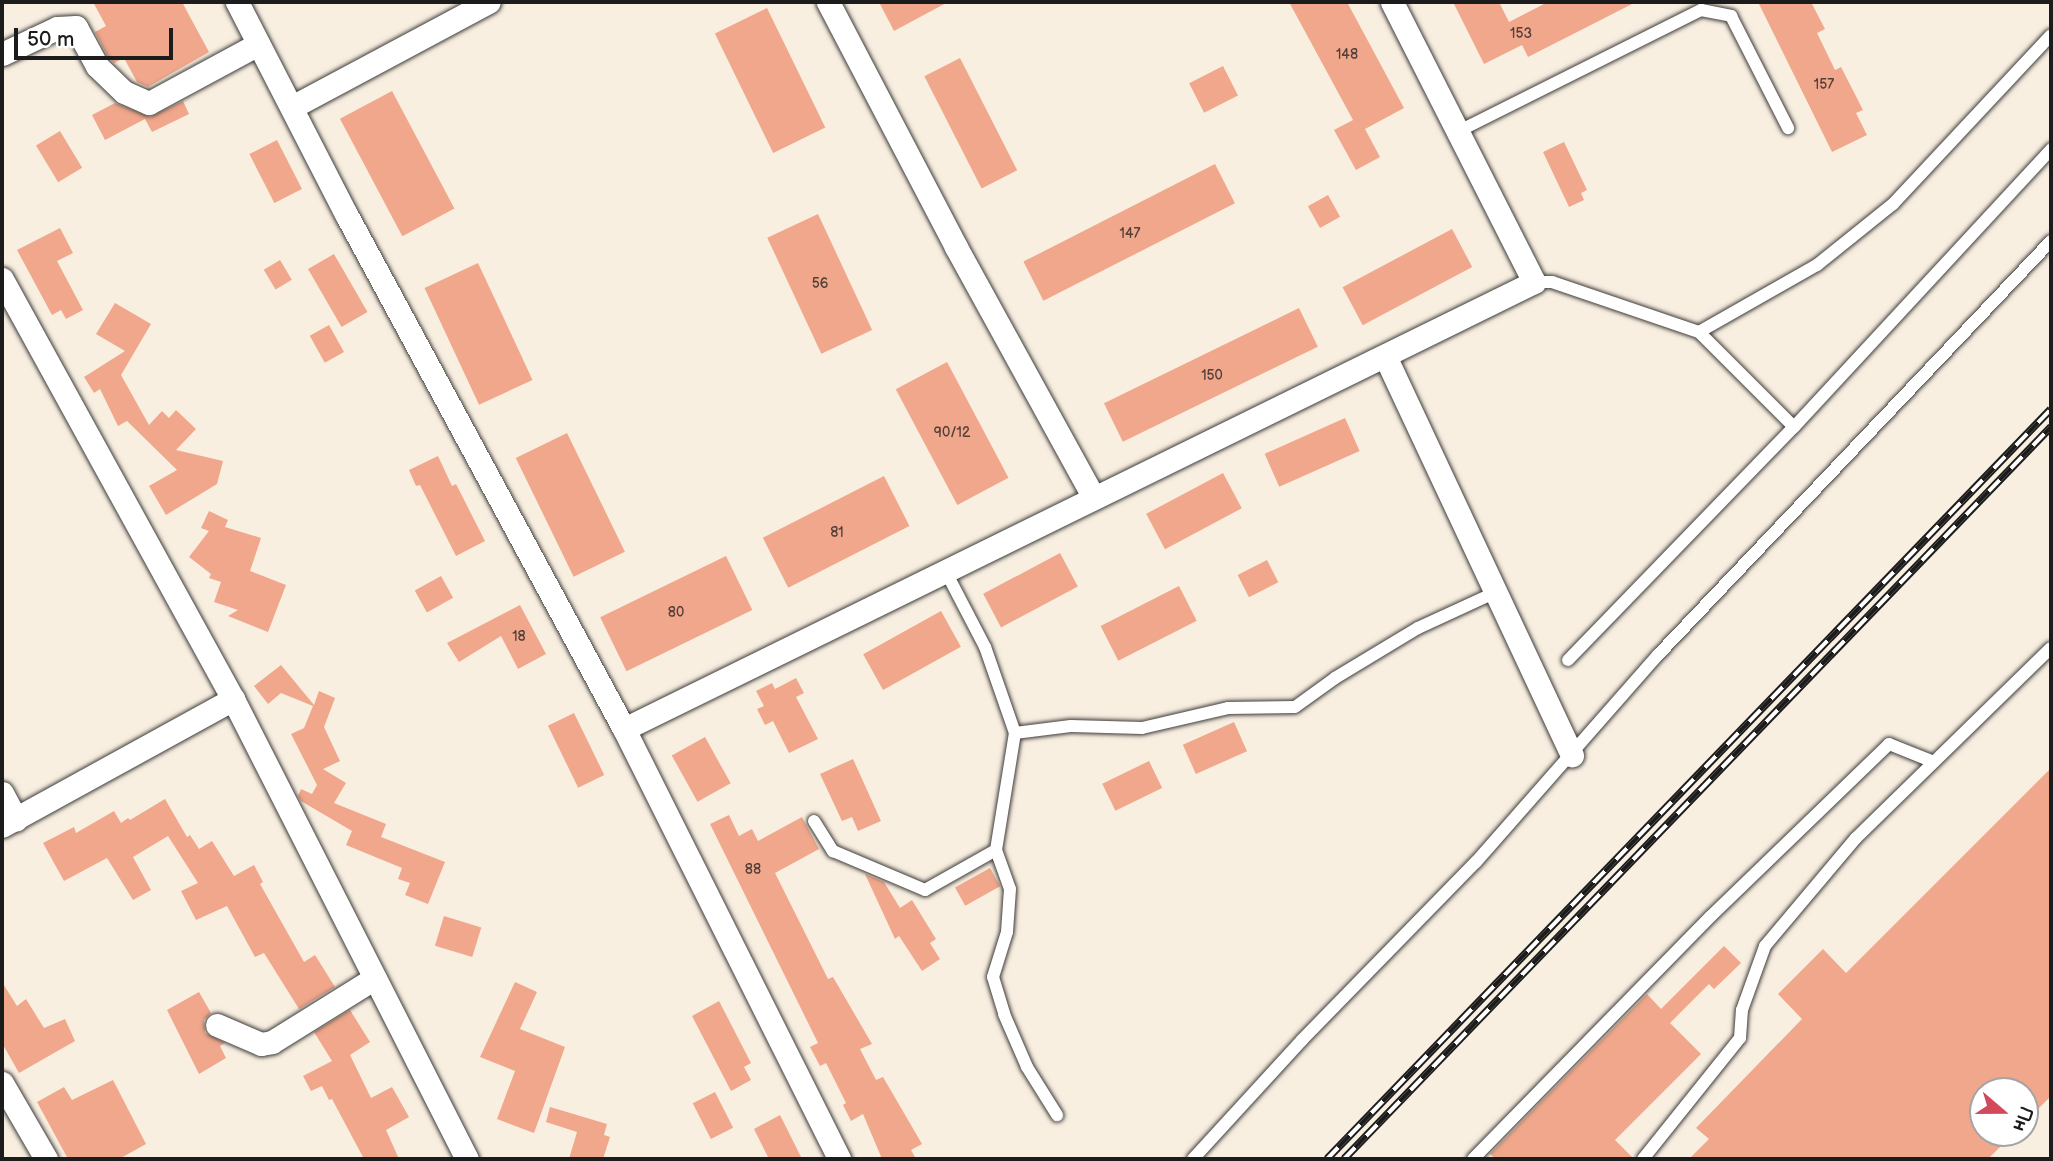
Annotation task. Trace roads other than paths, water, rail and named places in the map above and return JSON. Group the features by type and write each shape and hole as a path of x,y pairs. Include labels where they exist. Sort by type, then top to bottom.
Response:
{"street":[{"path":"237,2 353,226 624,729 839,1159"},
{"path":"292,107 489,2"},
{"path":"828,2 956,247 1094,498"},
{"path":"624,729 1534,282 1392,2"},
{"path":"2,54 57,28 76,27 97,66 124,92 149,103 258,44"},
{"path":"2,279 233,699 467,1159"},
{"path":"1385,356 1493,593 1572,755"},
{"path":"2,793 9,823 233,699"},
{"path":"217,1025 261,1044 272,1042 375,978"},
{"path":"2,1083 46,1159"}],"lane":[{"path":"1457,132 1699,6 1731,16 1788,128"},
{"path":"1699,332 1817,265 1893,204 2051,35"},
{"path":"1567,660 1794,427 2051,149"},
{"path":"1193,1159 1302,1041 1476,862 1658,655 2051,241"},
{"path":"1534,282 1552,282 1699,332 1794,427"},
{"path":"946,572 985,647 1014,733 996,850 1010,889 1007,932 993,977 1004,1014 1027,1066 1057,1115"},
{"path":"1014,733 1071,726 1142,727 1228,708 1295,707 1335,678 1418,628 1493,593"},
{"path":"1643,1159 1740,1038 1742,1010 1765,946 1856,838 2051,648"},
{"path":"1474,1159 1710,917 1889,744 1934,762"},
{"path":"814,821 833,851 925,890 996,850"}],"railway":[{"path":"1327,1159 2051,409"},
{"path":"1344,1159 2051,427"}]}
